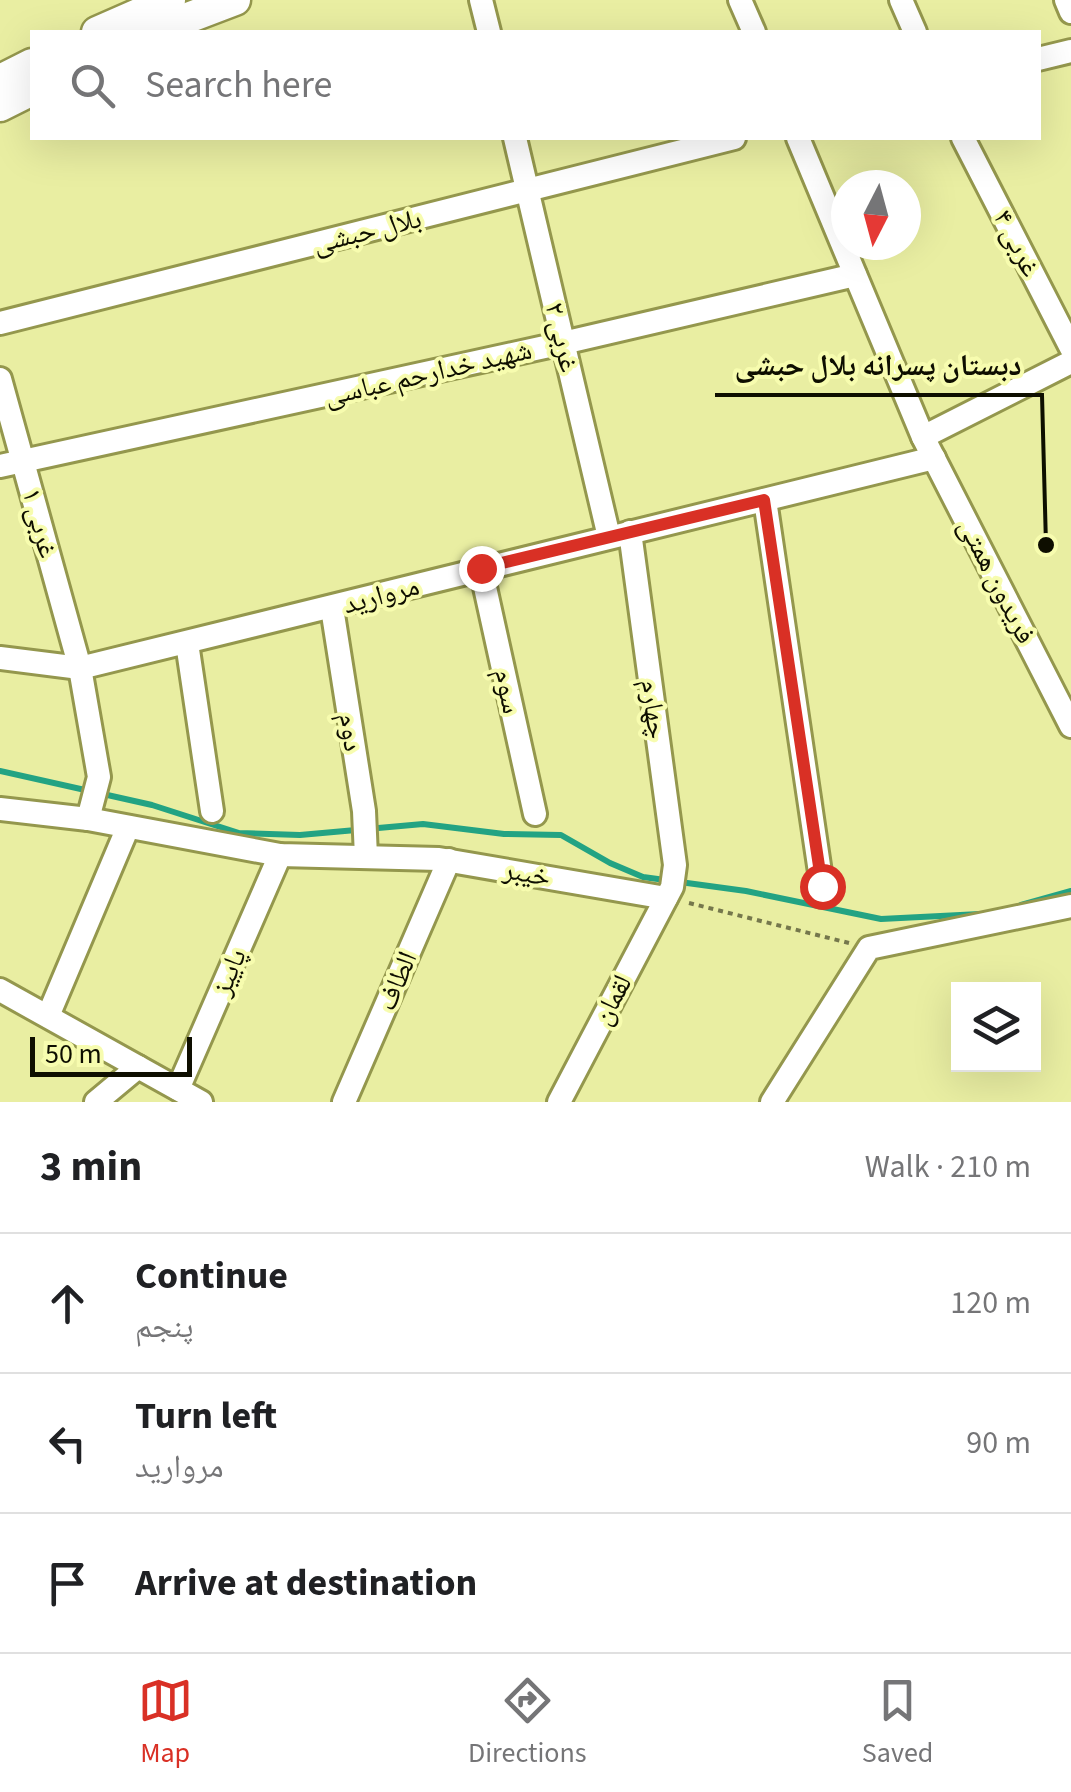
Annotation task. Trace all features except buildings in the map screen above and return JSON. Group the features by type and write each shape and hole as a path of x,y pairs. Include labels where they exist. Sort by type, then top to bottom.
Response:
{"main road":[{"path":"102,30 170,0"},
{"path":"157,30 234,0"},
{"path":"0,80 30,65"},
{"path":"0,106 30,91"}],"street":[{"path":"481,0 488,30"},
{"path":"740,0 753,30"},
{"path":"901,0 913,30"},
{"path":"1066,0 1071,12"},
{"path":"1041,59 1071,51"},
{"name":"۲ غربی","path":"516,140 564,343 620,535"},
{"name":"بلال حبشی","path":"0,323 726,140"},
{"name":"فریدون همتی","path":"799,140 923,437 1071,726"},
{"name":"۴ غربی","path":"964,140 1071,348"},
{"name":"شهید خدارحم عباسی","path":"0,466 564,343 855,274"},
{"path":"923,437 1071,362"},
{"name":"۱ غربی","path":"0,379 80,668 98,777 89,816"},
{"name":"مروارید","path":"0,658 80,668 934,458"},
{"path":"764,500 822,886"},
{"name":"چهارم","path":"620,535 671,883"},
{"name":"سوم","path":"481,568 535,814"},
{"name":"دوم","path":"332,608 364,811 366,856"},
{"path":"187,643 212,810"},
{"name":"خیبر","path":"0,809 89,816 280,855 448,860 671,883"},
{"path":"48,1016 128,827"},
{"name":"پاییز","path":"178,1089 280,855"},
{"name":"الطاف","path":"344,1102 448,860"},
{"name":"لقمان","path":"558,1102 671,883"},
{"path":"772,1102 868,948 1071,906"},
{"path":"0,990 201,1102"},
{"path":"96,1102 138,1067"}],"path":[{"path":"671,883 868,948"}],"waterway":[{"path":"0,771 152,805 239,833 300,835 423,824 504,834 561,835 643,877 746,891 881,919 980,914"},
{"path":"1021,905 1071,891"}],"place":[{"name":"دبستان پسرانه بلال حبشی","path":"1046,545"}],"route":[{"path":"481,568 764,500 822,886"}]}
